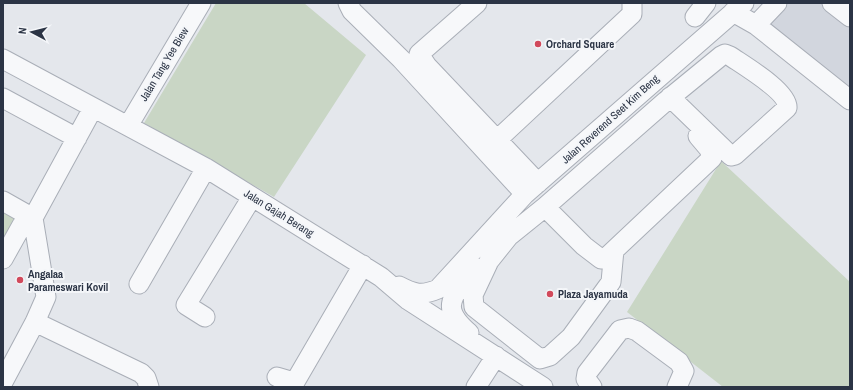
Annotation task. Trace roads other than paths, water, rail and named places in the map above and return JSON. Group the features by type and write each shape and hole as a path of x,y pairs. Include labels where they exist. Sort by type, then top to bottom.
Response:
{"street":[{"name":"Jalan Tang Yee Biew","path":"128,126 201,3"},
{"path":"348,3 352,11 532,189"},
{"path":"401,59 462,3"},
{"path":"477,3 420,54 427,66 497,140 532,189"},
{"path":"497,140 632,14 632,3"},
{"path":"756,25 777,3"},
{"path":"832,3 850,17"},
{"path":"736,7 756,25 850,100"},
{"name":"Jalan Reverend Seet Kim Beng","path":"381,276 418,294 428,293 438,289 532,189 736,7"},
{"path":"614,250 611,282 571,337 550,356 540,359 474,307 474,295 489,261 510,236 668,99 725,54 781,93 788,105 787,108 735,155 731,156 668,99 651,83"},
{"name":"Jalan Gajah Berang","path":"3,59 206,168 381,276 408,300 543,387"},
{"path":"3,98 77,138"},
{"path":"545,207 584,246 601,259 608,256 712,158 709,149 668,99"},
{"path":"3,260 22,225 33,218 93,108"},
{"path":"139,284 206,168"},
{"path":"205,316 186,305 252,197"},
{"path":"3,201 33,218"},
{"path":"3,382 36,322 46,298 33,218"},
{"name":"Jalan Reverend Seet Kim Beng","path":"482,242 470,270 452,298 452,310 455,318 462,327 496,356"},
{"path":"288,382 363,265"},
{"path":"36,322 141,373 146,378 149,387"},
{"path":"592,387 586,379 587,373 620,330 629,328 636,331 679,362 684,371 677,387"},
{"path":"476,387 496,356"}],"place":[{"name":"Orchard Square","path":"538,44"},
{"name":"Angalaa Parameswari Kovil","path":"20,280"},
{"name":"Plaza Jayamuda","path":"550,294"}]}
